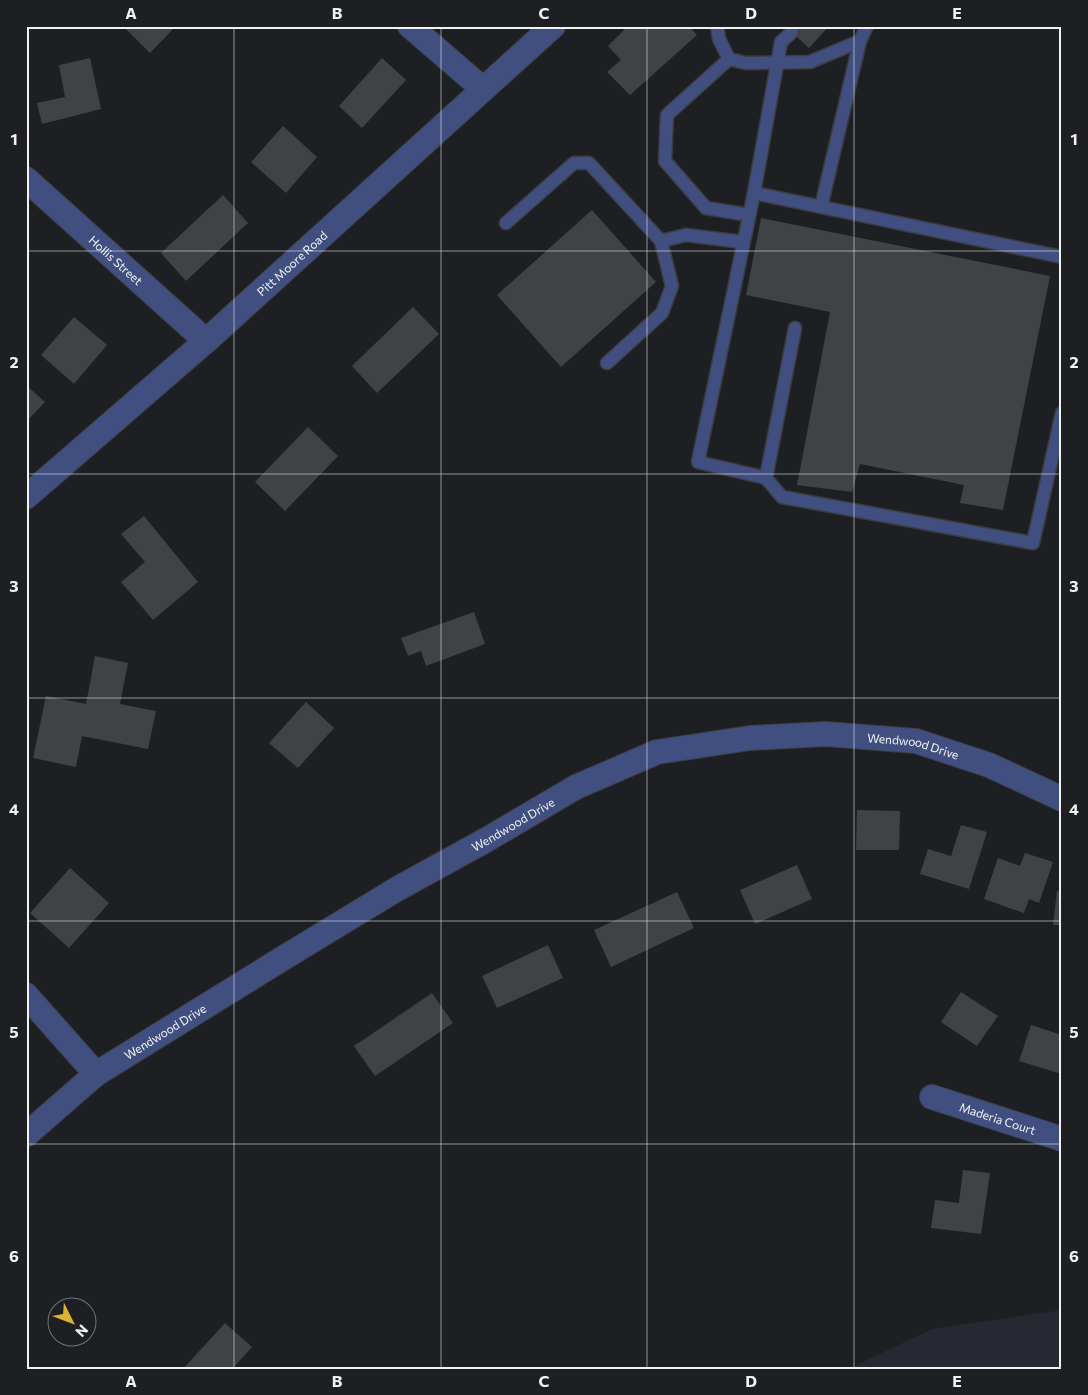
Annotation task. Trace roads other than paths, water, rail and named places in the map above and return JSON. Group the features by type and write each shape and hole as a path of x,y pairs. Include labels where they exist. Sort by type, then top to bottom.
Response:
{"street":[{"path":"410,26 483,89"},
{"name":"Pitt Moore Road","path":"26,497 206,341 554,26"},
{"name":"Hollis Street","path":"26,179 206,341"},
{"name":"Wendwood Drive","path":"26,1135 96,1074 397,889 576,787 657,752 760,737 826,734 916,741 989,765 1062,799"},
{"path":"26,995 96,1074"},
{"name":"Maderia Court","path":"932,1097 1062,1139"}],"lane":[{"path":"717,26 719,39 729,59"},
{"path":"821,207 860,40 867,26"},
{"path":"792,32 781,42 754,193 698,462 766,478 782,497 1033,543 1062,413"},
{"path":"729,59 746,63 810,62 860,40"},
{"path":"729,59 667,115 665,161 706,208 749,215"},
{"path":"506,223 574,163 589,162 661,241 672,286 662,313 607,363"},
{"path":"754,193 1062,258"},
{"path":"661,241 686,235 743,242"},
{"path":"766,478 795,328"}]}
